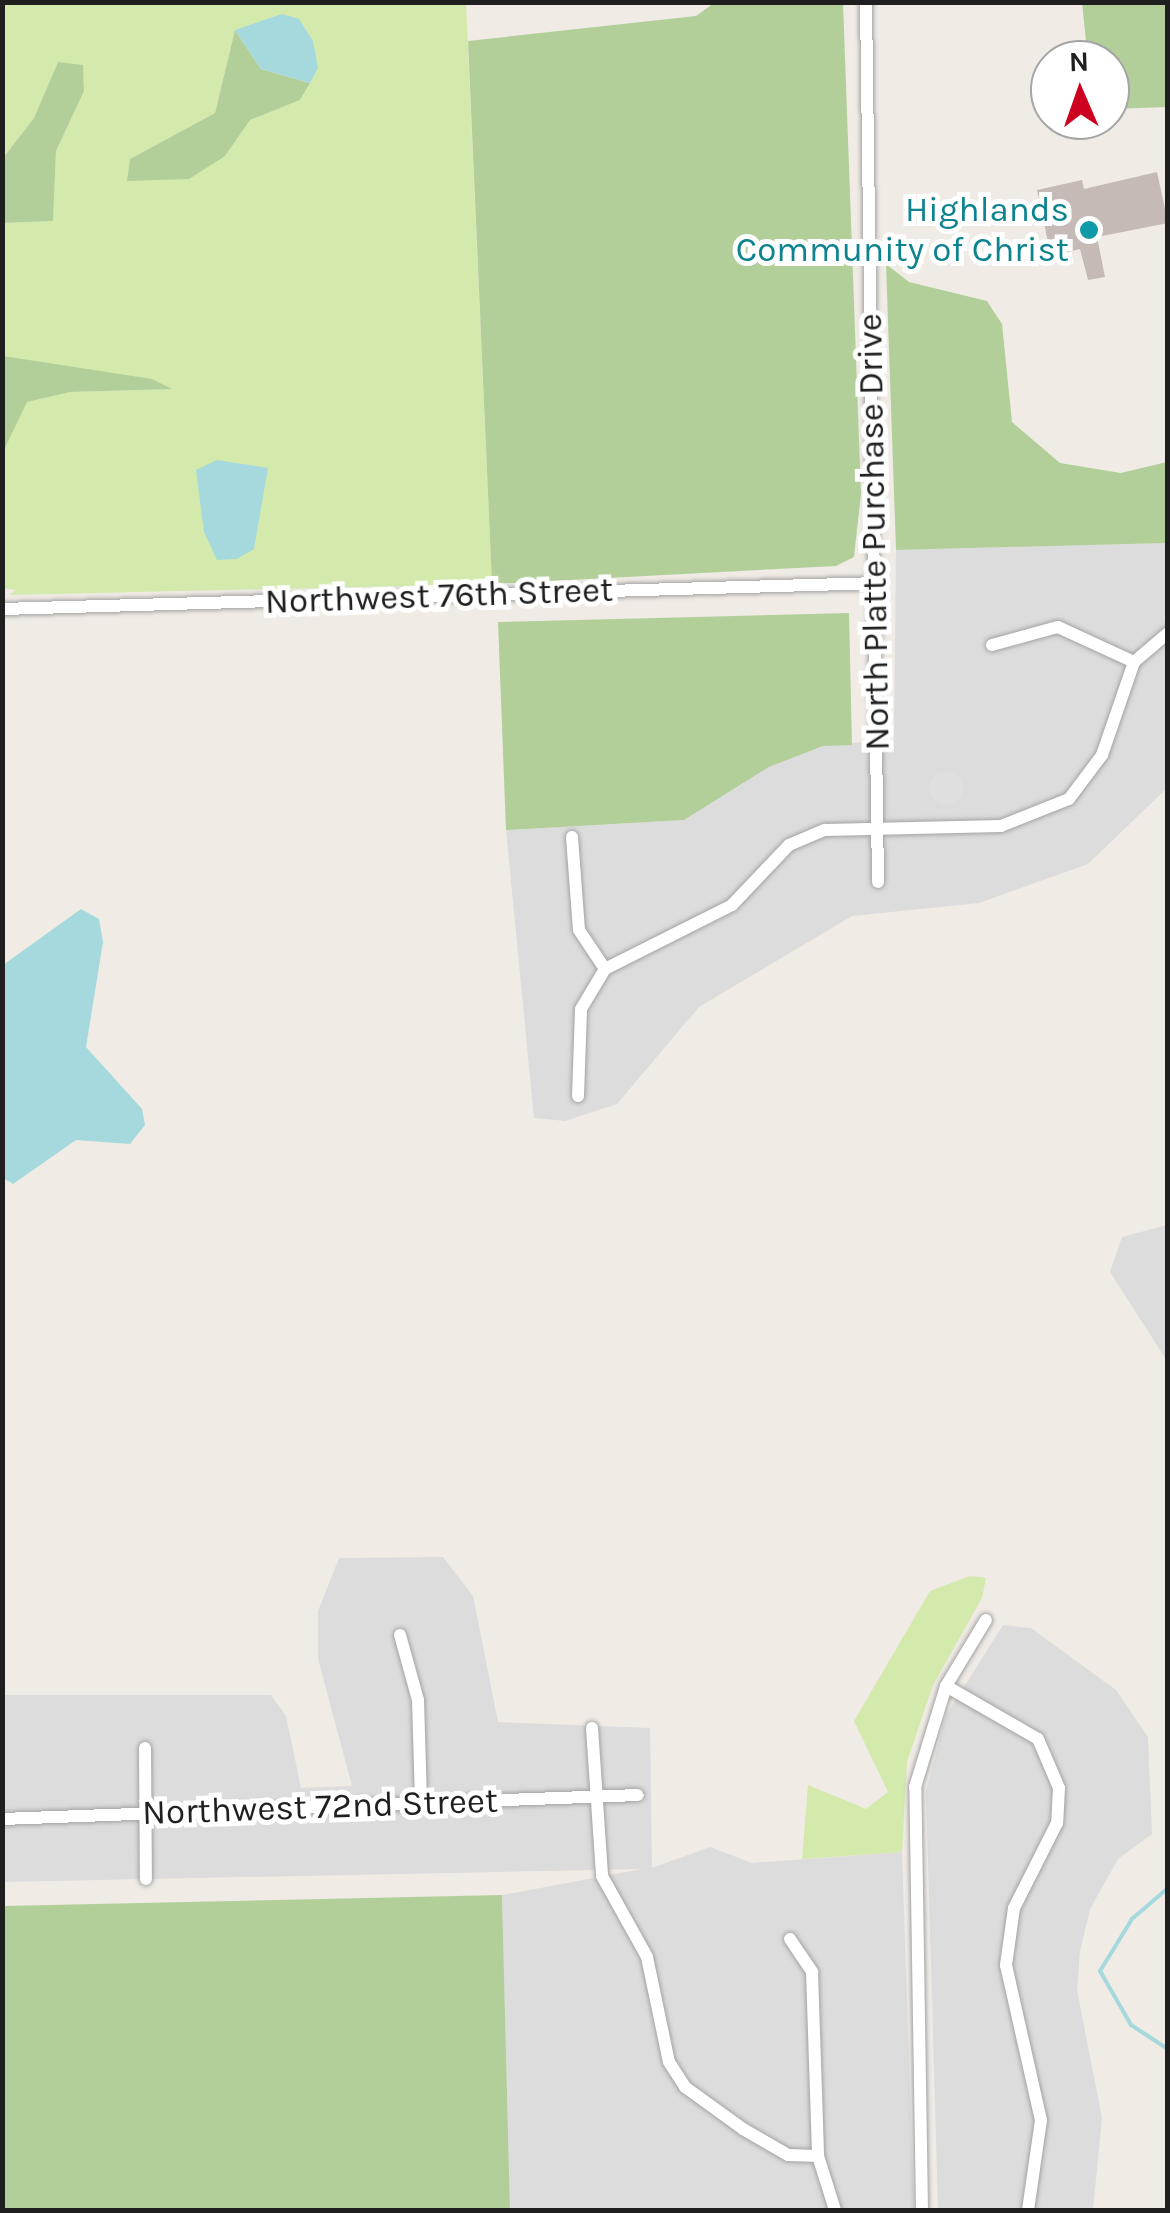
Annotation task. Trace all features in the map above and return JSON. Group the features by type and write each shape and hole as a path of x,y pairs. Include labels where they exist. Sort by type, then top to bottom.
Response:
{"street":[{"name":"North Platte Purchase Drive","path":"866,2 878,882"},
{"name":"Northwest 76th Street","path":"2,609 876,583"},
{"path":"992,645 1058,627 1134,662"},
{"path":"578,1096 581,1009 604,969 732,905 789,845 825,830 1001,826 1069,799 1102,755 1134,662 1168,632"},
{"path":"572,837 579,930 604,969"},
{"path":"922,2210 915,1803 946,1686 986,1620"},
{"path":"400,1635 418,1700 421,1802"},
{"path":"946,1686 1038,1740 1059,1788 1056,1823 1014,1908 1006,1965 1041,2120 1028,2210"},
{"path":"592,1728 602,1876 647,1957 669,2062 685,2086 743,2129 788,2155 818,2156"},
{"path":"145,1748 146,1879"},
{"name":"Northwest 72nd Street","path":"2,1819 638,1796"},
{"path":"790,1939 812,1972 818,2156 834,2210"}],"shaded area":[{"path":"1167,543 1167,788 1088,864 979,903 852,916 699,1007 617,1104 565,1121 534,1118 506,830 684,820 769,767 823,746 894,739 896,550"},
{"path":"946,771 958,776 963,788 958,800 946,805 934,800 929,788 934,776"},
{"path":"1168,1225 1167,1361 1110,1272 1122,1237"},
{"path":"443,1557 473,1596 498,1722 650,1728 652,1868 710,1847 752,1863 902,1852 914,2210 510,2210 502,1895 642,1869 3,1882 2,1695 271,1695 286,1716 301,1788 352,1786 318,1659 318,1611 339,1558"},
{"path":"1003,1625 1031,1628 1116,1690 1148,1737 1152,1834 1118,1859 1090,1909 1080,1951 1077,1990 1102,2118 1093,2210 938,2210 926,1791 946,1715"}],"green space":[{"path":"3,3 466,3 492,584 9,595 16,590 3,588 2,452 26,402 70,392 169,389 3,356 3,223 53,221 56,151 84,91 83,66 58,62 34,118 3,158","holes":["235,30 318,68 300,100 250,120 225,156 130,159 215,113"]},
{"path":"714,3 843,3 861,494 854,557 836,566 492,584 468,41 696,16"},
{"path":"1082,3 1167,3 1167,107 1130,108 1130,40 1086,40"},
{"path":"235,30 261,69 310,83 300,100 250,120 225,156 189,179 127,181 130,159 215,113"},
{"path":"58,62 83,65 84,91 56,151 53,221 3,223 3,158 34,118"},
{"path":"886,264 909,282 987,301 1002,324 1012,422 1060,463 1121,473 1167,462 1167,543 896,550"},
{"path":"3,356 152,379 172,389 70,392 27,402 3,452"},
{"path":"849,613 852,745 823,746 769,767 684,820 506,830 498,622"},
{"path":"970,1576 986,1578 982,1598 933,1685 907,1762 902,1852 802,1859 808,1785 866,1809 888,1792 854,1721 930,1591"},
{"path":"502,1895 510,2210 3,2210 3,1906"}],"water":[{"path":"282,14 299,19 313,41 318,68 310,83 261,69 235,30"},
{"path":"217,460 268,468 254,549 237,559 217,560 204,532 196,470"},
{"path":"81,909 99,919 103,942 86,1047 142,1109 145,1125 130,1144 76,1140 13,1184 3,1178 3,965"}],"building":[{"name":"Highlands Community of Christ","path":"1157,172 1168,223 1097,237 1105,277 1088,280 1080,249 1051,256 1037,190 1082,180 1084,189"}],"waterway":[{"path":"1168,1888 1132,1919 1100,1971 1131,2025 1168,2049"}],"place":[{"name":"Highlands Community of Christ","path":"1089,230"}]}
